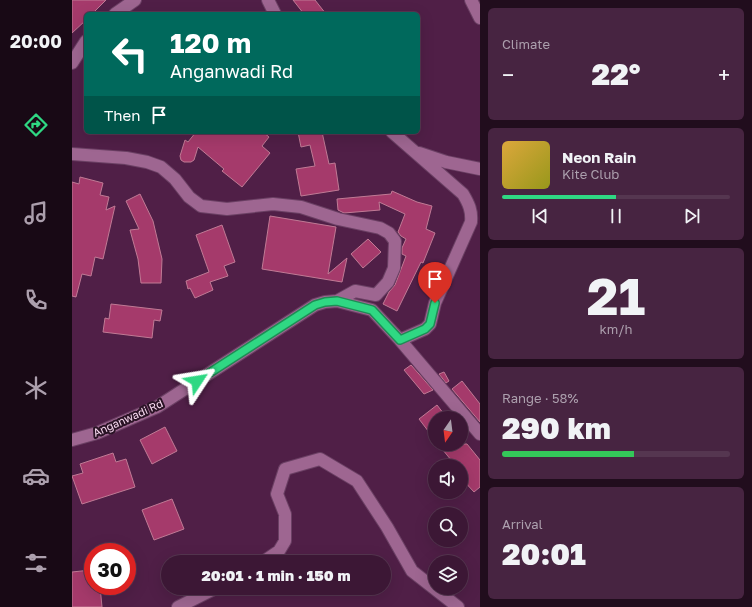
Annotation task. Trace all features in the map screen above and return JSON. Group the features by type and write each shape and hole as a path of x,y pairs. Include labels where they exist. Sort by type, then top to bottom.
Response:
{"street":[{"path":"118,12 136,0"},
{"path":"268,0 274,12"},
{"path":"471,0 480,18"},
{"path":"72,63 84,44"},
{"path":"394,134 463,194 470,207 472,215 471,222 435,303 430,324 425,329 400,340"},
{"path":"413,152 446,162 480,169"},
{"path":"72,154 126,158 147,162 161,167 175,179 188,197 201,206 227,209 273,204 301,208 338,219 380,228 389,233 395,241 394,268 388,282 376,295 355,291 337,301"},
{"name":"Anganwadi Rd","path":"72,440 97,433 157,406 315,305 337,301 372,310 400,340 480,434"},
{"path":"273,555 279,551 285,541 286,514 276,494 285,469 320,459 356,481 387,527 412,572 458,607"},
{"path":"178,607 202,595"}],"building":[{"path":"72,0 106,0 94,12 84,12 84,22 72,33"},
{"path":"293,0 315,0 324,12 302,12"},
{"path":"194,134 265,134 269,137 262,146 270,153 242,187 222,171 224,169 198,147 194,160 191,162 184,162 181,160 180,156 185,140 188,142"},
{"path":"298,134 322,134 329,164 335,163 339,190 301,196 296,169 315,166 310,145 301,147"},
{"path":"80,177 103,183 100,195 109,197 106,210 115,206 103,259 95,257 91,276 82,274 76,297 72,296 72,182 79,184"},
{"path":"392,191 417,202 432,206 426,229 435,233 423,263 421,262 397,311 383,304 389,292 395,285 406,256 402,254 402,248 406,239 398,232 405,214 379,202 380,210 344,213 338,210 337,199 391,194"},
{"path":"140,194 153,221 162,259 161,283 141,283 138,259 130,230 139,229 126,201"},
{"path":"270,216 336,227 328,274 347,258 342,282 262,269"},
{"path":"222,225 235,262 224,266 228,276 210,282 213,290 195,298 190,288 188,289 186,281 209,272 196,235"},
{"path":"368,239 381,252 363,268 351,254"},
{"path":"111,304 162,310 160,321 154,320 152,338 103,332 105,318 109,319"},
{"path":"411,365 433,390 424,394 404,370"},
{"path":"444,372 449,381 446,383 439,374"},
{"path":"462,381 480,404 480,422 452,389"},
{"path":"437,405 442,411 429,411"},
{"path":"428,412 428,431 419,419"},
{"path":"165,427 177,451 152,464 140,440"},
{"path":"468,445 480,460 480,487 474,492 468,486 468,459 450,459 444,451 468,451"},
{"path":"113,453 116,462 126,459 135,487 82,504 72,476 83,473 80,464"},
{"path":"172,499 184,529 154,540 142,510"},
{"path":"84,571 84,595 101,595 102,607 72,607 72,572"}],"route":[{"path":"197,381 315,305 337,301 372,310 400,340 425,329 430,324 435,303"}]}
